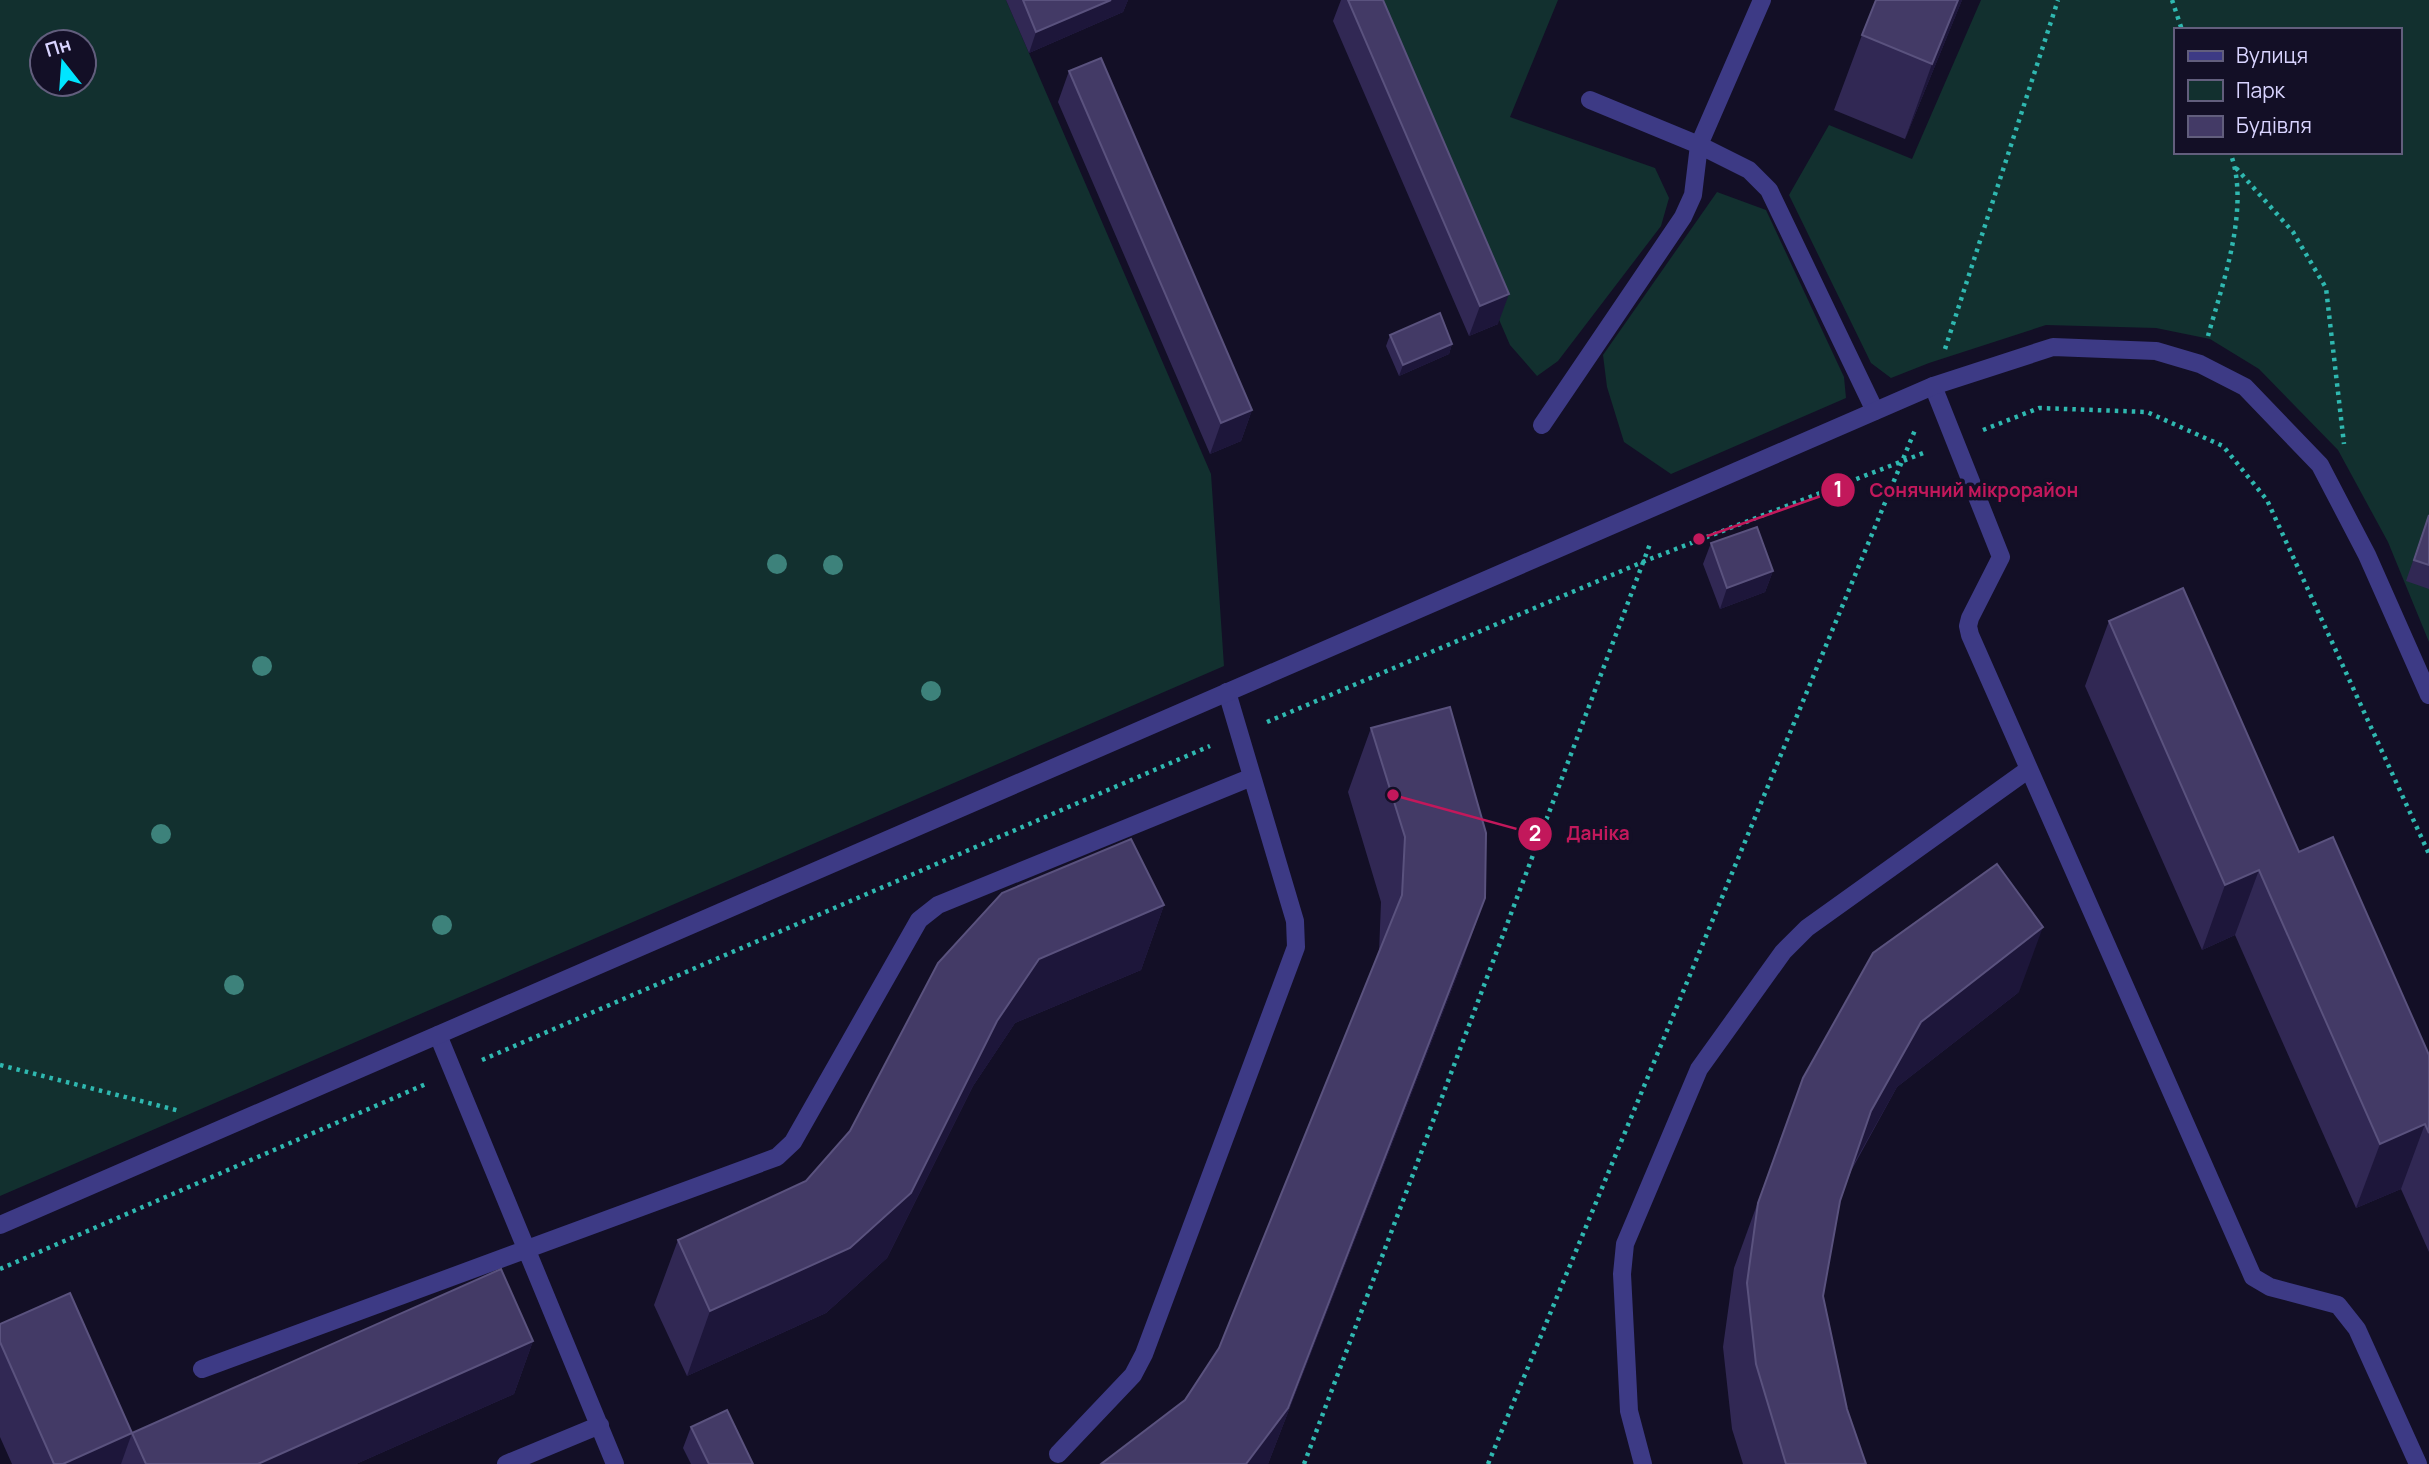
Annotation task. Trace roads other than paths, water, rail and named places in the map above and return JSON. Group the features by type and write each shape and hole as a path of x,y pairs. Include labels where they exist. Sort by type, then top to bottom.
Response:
{"street":[{"path":"1542,425 1683,217 1693,195 1699,145 1762,0"},
{"path":"1590,100 1699,145 1749,170 1769,190 1875,411"},
{"path":"0,1225 1933,386 2053,347 2156,351 2200,363 2245,387 2320,465 2367,555 2429,695"},
{"path":"1933,386 2001,557 1968,626 2253,1277 2270,1287 2338,1305 2357,1329 2418,1464"},
{"path":"1058,1454 1133,1376 1144,1354 1296,947 1294,920 1227,692"},
{"path":"1643,1464 1629,1411 1622,1274 1625,1244 1699,1069 1783,952 1807,928 2029,769"},
{"path":"202,1369 778,1157 793,1142 919,920 939,905 1252,777"},
{"path":"438,1035 615,1464"},
{"path":"506,1464 600,1425"}],"place":[{"name":"Сонячний мікрорайон","path":"1699,539"},
{"name":"Даніка","path":"1393,795"}]}
